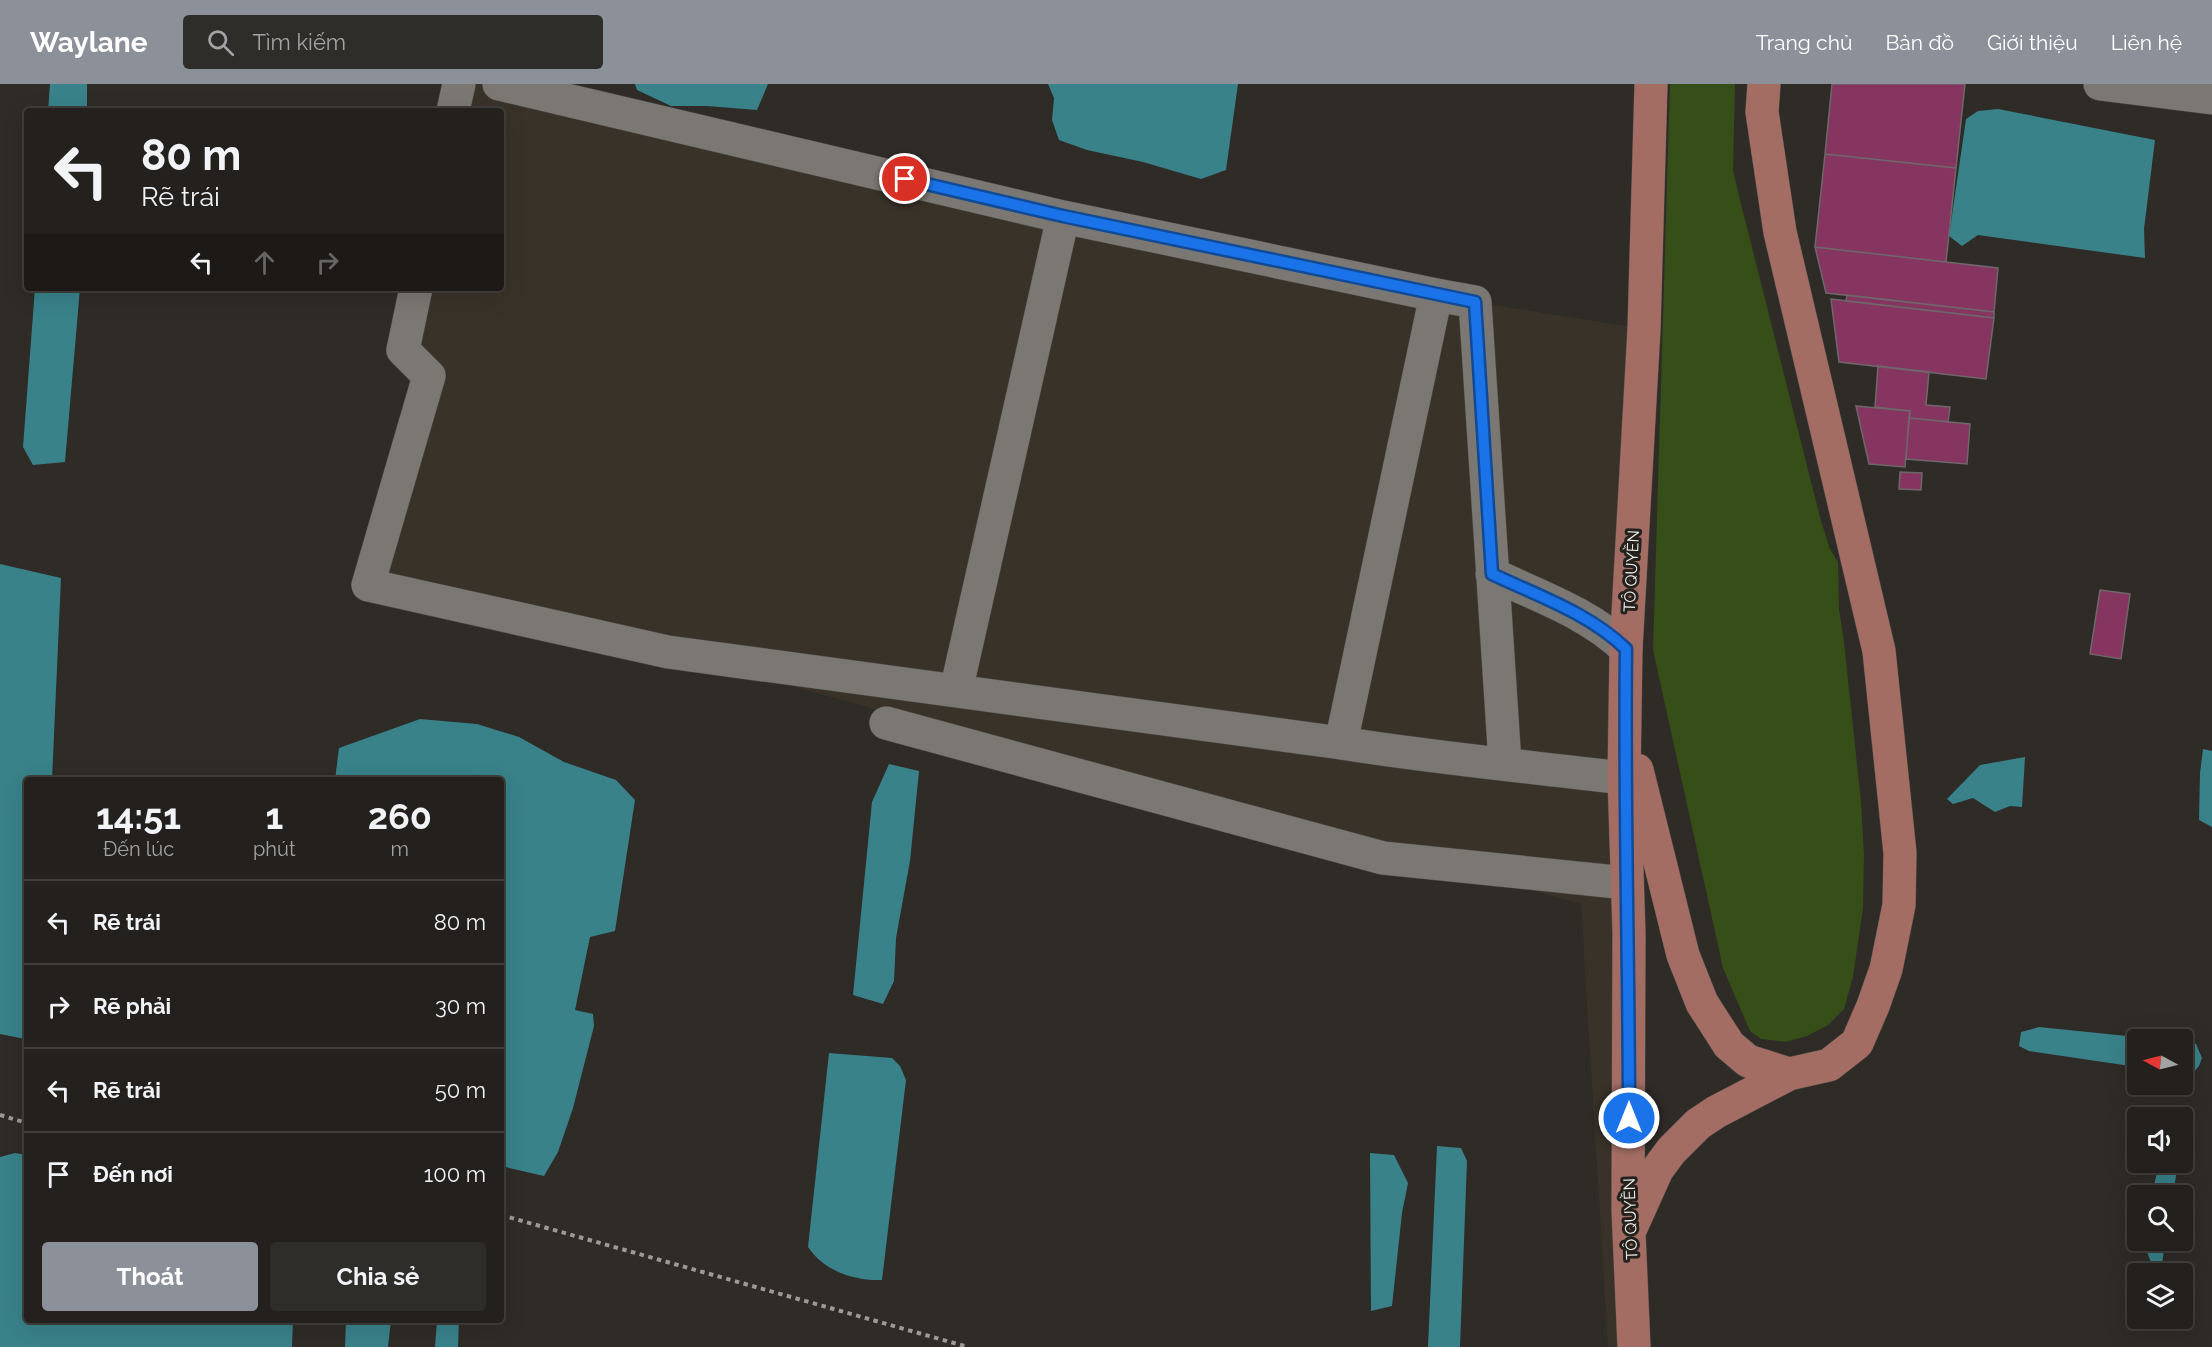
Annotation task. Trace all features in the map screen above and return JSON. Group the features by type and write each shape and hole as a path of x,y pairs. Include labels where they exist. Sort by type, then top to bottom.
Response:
{"main road":[{"name":"TÔ QUYỀN","path":"1634,1347 1630,1230 1629,933 1624,778 1626,649 1644,329 1650,84"},
{"path":"1630,1230 1657,1170 1671,1150 1698,1124 1716,1112 1789,1074 1829,1065 1857,1043 1886,969 1899,905 1900,853 1879,651 1780,232 1762,112 1764,84"},
{"path":"1625,722 1680,945 1702,1003 1723,1037 1735,1051 1748,1061 1789,1074"}],"street":[{"path":"454,108 459,84"},
{"path":"499,84 1063,216 1475,302 1505,764"},
{"path":"2100,84 2212,98"},
{"path":"956,691 1063,216"},
{"path":"415,291 403,350 429,376 368,585 668,652 1341,743 1428,757 1624,778"},
{"path":"1341,743 1436,294"},
{"path":"1492,574 1584,617 1601,627 1626,649"},
{"path":"886,723 1383,858 1626,884"}],"path":[{"path":"0,1115 24,1122"},
{"path":"504,1216 968,1347"}],"shaded area":[{"path":"459,84 499,84 1475,302 1644,329 1634,1347 1608,1347 1581,904 668,652 368,585 429,376 403,350 415,291 504,291 504,108 454,108"}],"green space":[{"path":"1670,84 1735,84 1733,170 1821,521 1830,549 1838,562 1839,609 1861,802 1864,855 1863,908 1853,977 1844,1009 1828,1025 1807,1036 1785,1042 1761,1039 1750,1031 1723,968 1653,650"}],"water":[{"path":"50,84 87,84 87,108 48,108"},
{"path":"635,84 768,84 757,110 671,106 637,90"},
{"path":"1048,84 1238,84 1226,170 1201,179 1143,162 1087,150 1059,140 1052,120 1054,98"},
{"path":"1998,109 2155,140 2144,229 2145,258 1978,235 1962,246 1949,236 1966,119 1978,111"},
{"path":"35,291 80,291 65,462 33,465 23,447"},
{"path":"0,564 61,578 52,777 24,777 24,1039 0,1034"},
{"path":"420,719 477,724 519,737 564,762 616,780 635,800 615,931 590,937 575,1010 593,1014 594,1026 573,1108 558,1152 544,1176 504,1167 504,777 335,777 339,748"},
{"path":"2203,749 2212,751 2212,827 2199,820"},
{"path":"2025,757 2022,807 2010,806 1995,812 1973,798 1953,804 1947,799 1980,765"},
{"path":"889,764 919,771 910,861 896,938 894,981 883,1004 853,995 872,802"},
{"path":"2039,1027 2127,1036 2127,1066 2029,1051 2019,1046 2021,1032"},
{"path":"2193,1044 2196,1044 2202,1058 2193,1073"},
{"path":"829,1053 892,1058 900,1066 906,1080 882,1280 861,1279 840,1273 822,1262 808,1247"},
{"path":"1437,1146 1461,1148 1467,1161 1460,1347 1428,1347"},
{"path":"15,1153 24,1154 24,1323 293,1323 292,1347 0,1347 0,1157"},
{"path":"1370,1153 1394,1155 1408,1183 1402,1213 1392,1306 1371,1311"},
{"path":"2157,1173 2176,1173 2175,1185 2154,1185"},
{"path":"2148,1251 2164,1251 2162,1263 2151,1262"},
{"path":"346,1323 391,1323 388,1347 345,1347"},
{"path":"437,1323 459,1323 458,1347 435,1347"}],"building":[{"path":"1832,84 1965,84 1956,168 1825,154"},
{"path":"1825,154 1956,168 1946,262 1815,247"},
{"path":"1815,247 1998,268 1994,312 1826,293"},
{"path":"1847,295 1994,312 1994,318 1846,301"},
{"path":"1831,299 1994,318 1986,379 1839,362"},
{"path":"1878,366 1929,372 1926,405 1950,407 1948,422 1909,418 1910,411 1875,407"},
{"path":"1856,406 1910,411 1905,467 1869,464"},
{"path":"1909,418 1970,424 1967,464 1906,459"},
{"path":"1900,472 1922,473 1921,490 1899,489"},
{"path":"2100,590 2130,594 2121,659 2090,654"}],"route":[{"path":"905,179 1063,216 1475,302 1492,574 1584,617 1601,627 1626,649 1624,778 1629,933 1629,1118"}]}
